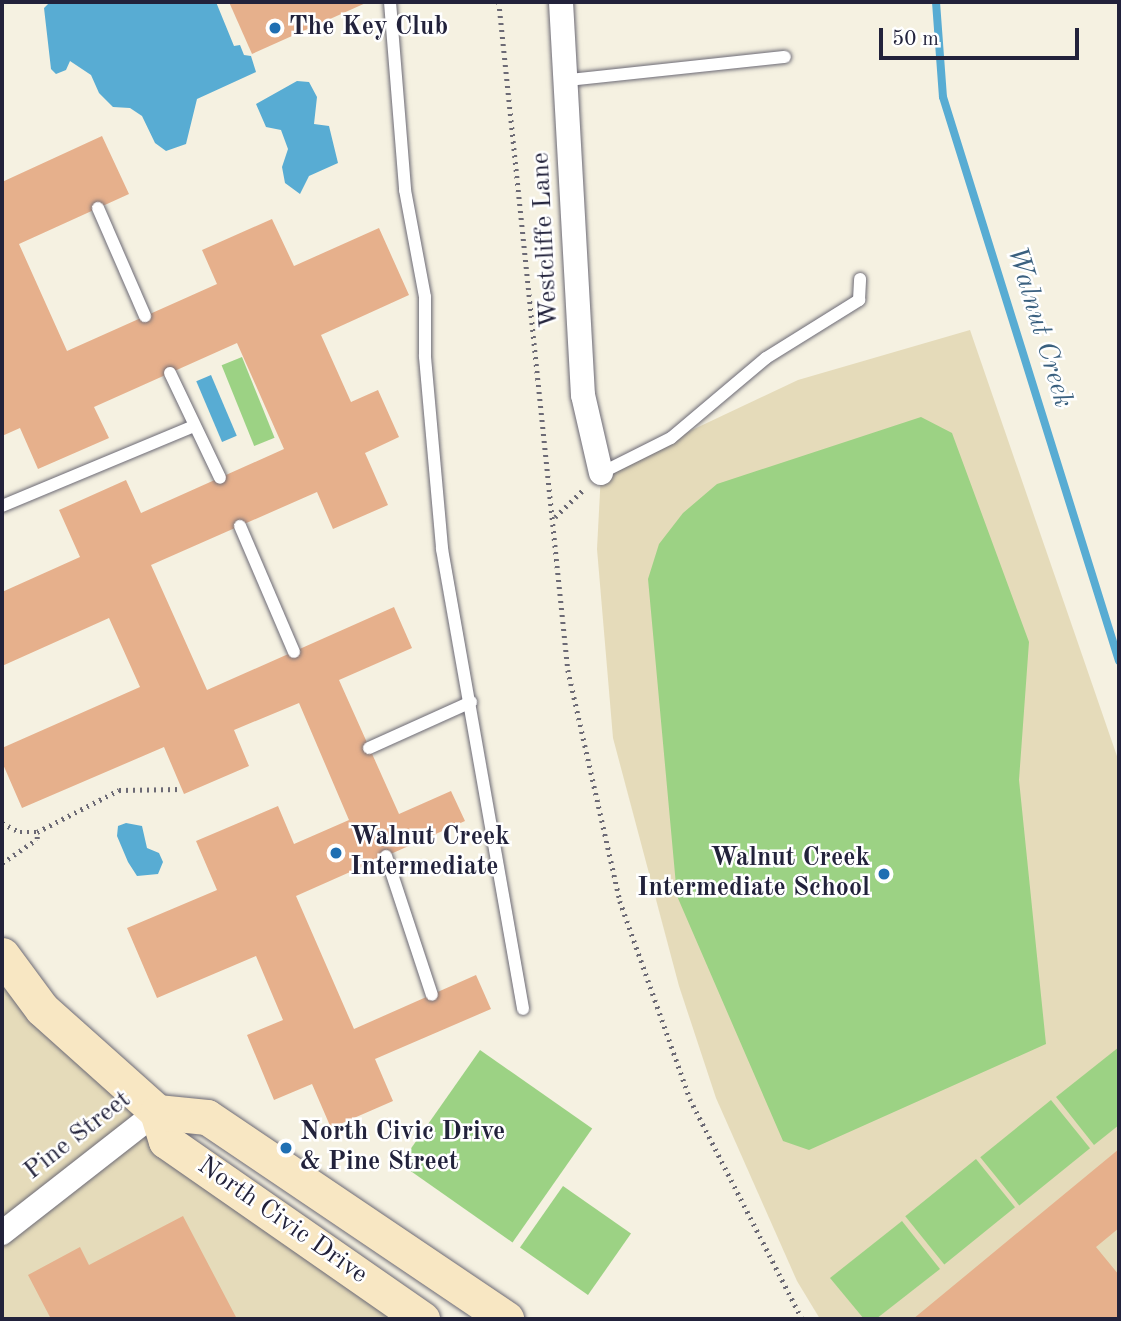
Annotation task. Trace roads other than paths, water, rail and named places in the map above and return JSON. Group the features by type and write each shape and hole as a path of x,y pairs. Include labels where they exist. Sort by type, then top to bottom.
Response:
{"main road":[{"name":"North Civic Drive","path":"2,955 42,1009 157,1112 166,1140 422,1319"},
{"name":"North Civic Drive","path":"157,1112 207,1117 506,1319"}],"street":[{"name":"Westcliffe Lane","path":"561,2 569,80 583,396 601,473"},
{"name":"Pine Street","path":"2,1233 157,1112"}],"lane":[{"path":"390,2 405,190 425,297 425,357 442,549 471,702 499,889 523,1009"},
{"path":"569,80 785,58"},
{"path":"98,208 145,316"},
{"path":"601,473 671,438 766,358 859,300 860,279"},
{"path":"170,373 220,478"},
{"path":"2,506 194,426"},
{"path":"240,526 294,652"},
{"path":"369,748 471,702"},
{"path":"386,856 432,995"}],"water":[{"path":"50,2 216,2 234,46 240,45 244,55 251,56 256,72 197,99 186,144 166,151 155,143 142,116 130,108 113,107 99,93 91,75 70,61 66,70 56,74 51,69 44,8"},
{"path":"297,81 309,82 317,97 314,124 329,126 338,163 309,176 300,194 285,183 282,167 288,149 281,130 266,127 256,104"},
{"path":"211,375 237,436 222,442 196,381"},
{"path":"126,823 142,826 147,848 159,853 163,862 158,874 137,876 128,862 117,836 118,826"}],"waterway":[{"name":"Walnut Creek","path":"936,2 943,97 1119,661"}],"place":[{"name":"The Key Club","path":"275,28"},
{"name":"Walnut Creek Intermediate","path":"336,853"},
{"name":"Walnut Creek Intermediate School","path":"884,874"},
{"name":"North Civic Drive & Pine Street","path":"286,1148"}]}
